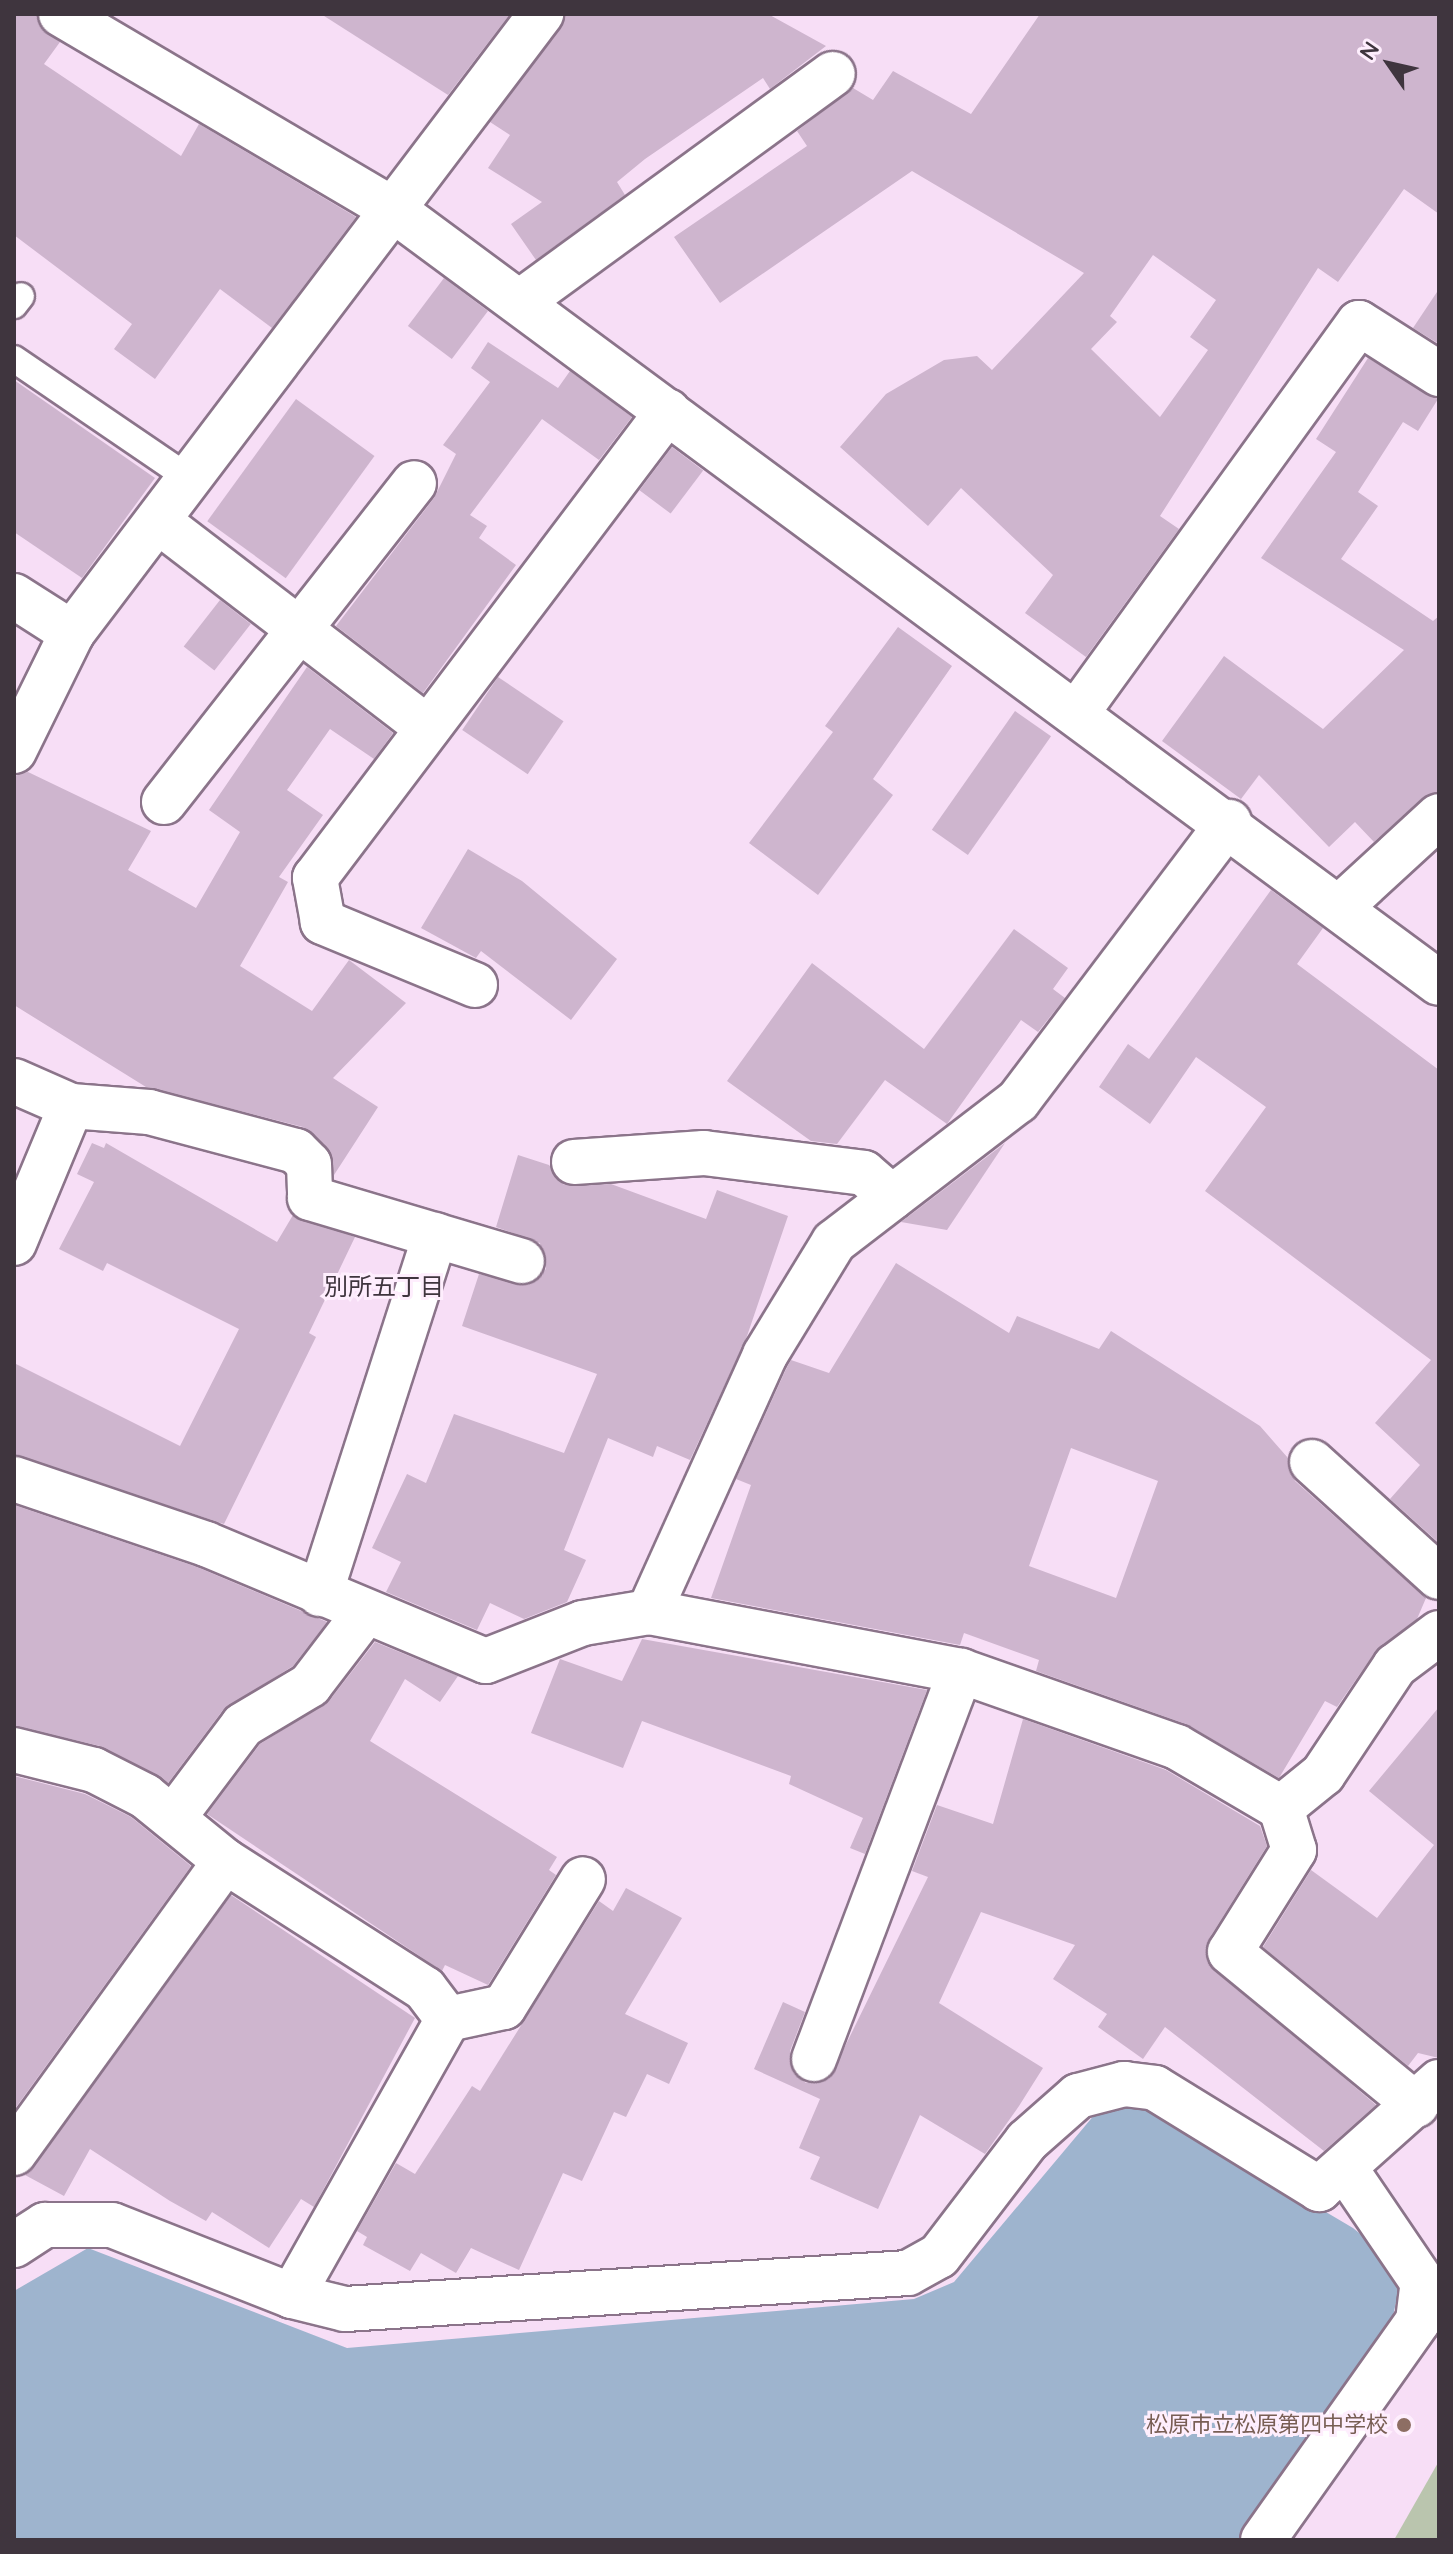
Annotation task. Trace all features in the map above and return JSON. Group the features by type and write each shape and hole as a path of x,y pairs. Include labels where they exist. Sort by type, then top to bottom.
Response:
{"street":[{"path":"61,14 395,211 1229,822 1439,983"},
{"path":"14,751 72,633 395,211 541,14"},
{"path":"520,302 833,74"},
{"path":"1078,711 1359,323 1439,374"},
{"path":"475,985 323,922 315,878 668,411"},
{"path":"164,802 414,483"},
{"path":"158,521 428,728"},
{"path":"14,596 72,633"},
{"path":"1340,907 1439,816"},
{"path":"649,1612 765,1355 834,1242 1018,1101 1229,822"},
{"path":"14,1081 71,1106 149,1112 296,1151 309,1164 310,1198 522,1261"},
{"path":"14,1243 71,1106"},
{"path":"574,1162 704,1153 864,1173 892,1197"},
{"path":"320,1594 435,1235"},
{"path":"1312,1462 1439,1577"},
{"path":"14,1479 206,1544 486,1661 583,1623 649,1612 961,1671 1177,1747 1281,1808 1294,1850 1230,1952 1427,2093 1347,2171 1319,2189 1155,2088 1124,2084 1078,2096 1027,2141 939,2256 908,2273 345,2309 292,2296 112,2225 45,2225 14,2245"},
{"path":"173,1818 243,1725 310,1685 365,1613"},
{"path":"1281,1808 1323,1774 1395,1666 1439,1633"},
{"path":"814,2059 961,1671"},
{"path":"14,1750 94,1770 173,1818 225,1861 425,1989 448,2019"},
{"path":"14,2153 28,2105 225,1861"},
{"path":"292,2296 448,2019 504,2007 583,1879"},
{"path":"1263,2540 1418,2321 1423,2283 1347,2171"}],"lane":[{"path":"14,359 190,479"}],"green space":[{"path":"1439,2461 1439,2540 1394,2540"}],"water":[{"path":"1111,2095 1163,2116 1353,2228 1390,2258 1399,2289 1393,2316 1242,2540 14,2540 14,2291 88,2248 347,2348 914,2299 954,2282"}],"building":[{"path":"14,14 36,14 60,42 44,64 181,156 199,124 356,217 272,328 220,289 155,379 114,349 132,324 14,235"},
{"path":"321,14 510,14 448,95"},
{"path":"565,14 768,14 826,46 770,89 763,78 645,159 617,182 625,195 536,260 511,224 542,202 488,168 510,135 490,122"},
{"path":"1040,14 1439,14 1439,214 1404,189 1338,282 1318,268 1160,516 1179,529 1086,657 1025,613 1053,575 961,488 928,526 840,447 886,394 944,360 977,356 992,370 1084,273 912,171 720,303 674,237 807,146 797,131 853,88 873,100 893,71 971,114","holes":["1153,255 1216,300 1190,337 1208,350 1160,417 1091,349 1117,322 1110,316"]},
{"path":"444,278 488,311 452,359 408,326"},
{"path":"1439,289 1439,344 1413,328"},
{"path":"488,342 558,388 570,371 632,417 599,460 542,419 470,515 487,526 479,538 516,565 423,693 336,626 434,498 456,454 443,445 490,382 471,368"},
{"path":"1368,358 1438,399 1418,431 1403,422 1358,492 1378,506 1341,559 1433,621 1439,616 1439,792 1422,798 1374,842 1355,822 1329,847 1259,775 1241,799 1162,741 1224,656 1323,729 1404,650 1261,558 1336,452 1316,439"},
{"path":"14,380 155,478 82,578 14,532"},
{"path":"296,399 374,456 286,578 207,521"},
{"path":"672,447 703,470 671,514 640,490"},
{"path":"220,600 251,624 214,671 184,646"},
{"path":"898,627 952,666 873,779 893,795 818,895 749,843 833,732 825,726"},
{"path":"307,667 393,733 374,759 330,729 287,790 323,815 279,877 288,882 240,966 312,1011 349,960 406,1003 333,1078 378,1107 334,1175 327,1147 303,1127 146,1087 14,1005 14,776 28,772 151,831 128,870 196,908 240,832 209,810"},
{"path":"498,677 563,721 528,774 462,730"},
{"path":"1015,711 1051,736 968,855 932,830"},
{"path":"468,849 522,881 617,959 571,1020 481,951 476,958 421,928"},
{"path":"1271,890 1323,928 1297,964 1439,1070 1439,1543 1390,1499 1420,1465 1375,1423 1431,1360 1205,1191 1266,1107 1196,1057 1150,1124 1099,1087 1128,1044 1149,1059"},
{"path":"1014,929 1068,968 1053,989 1065,998 1038,1032 1021,1020 947,1124 885,1080 837,1144 811,1141 727,1081 812,963 924,1049"},
{"path":"92,1143 104,1148 106,1143 277,1242 293,1215 355,1237 309,1333 316,1337 224,1524 14,1455 14,1363 180,1446 239,1329 107,1263 103,1271 59,1249 94,1182 77,1174"},
{"path":"1005,1143 947,1230 901,1222"},
{"path":"518,1155 549,1165 564,1185 611,1184 706,1219 717,1190 788,1216 746,1339 690,1460 657,1446 653,1457 608,1438 564,1550 586,1560 567,1602 524,1619 490,1603 477,1630 386,1592 401,1562 372,1548 407,1474 426,1483 454,1414 564,1453 597,1374 462,1326 479,1274 527,1285 546,1269 540,1243 496,1227"},
{"path":"896,1263 1009,1333 1017,1316 1099,1349 1111,1331 1260,1426 1288,1458 1295,1481 1426,1598 1417,1619 1375,1652 1337,1707 1325,1701 1279,1778 1186,1724 1036,1671 1039,1660 964,1633 960,1645 711,1598 751,1485 736,1479 787,1367 791,1360 829,1373","holes":["1071,1448 1158,1481 1116,1598 1029,1566"]},
{"path":"14,1505 197,1567 327,1622 293,1666 223,1710 168,1783 100,1746 14,1726"},
{"path":"642,1639 927,1690 865,1854 850,1848 863,1818 789,1784 791,1776 642,1721 623,1768 531,1733 560,1659 622,1681"},
{"path":"375,1642 458,1676 440,1702 405,1679 370,1741 557,1857 549,1870 556,1875 488,1985 445,1965 442,1971 207,1814 260,1744 329,1701"},
{"path":"1439,1707 1439,2058 1418,2053 1408,2066 1263,1947 1311,1870 1377,1918 1434,1845 1369,1791"},
{"path":"1023,1719 1166,1770 1260,1826 1267,1846 1209,1939 1207,1961 1376,2105 1324,2151 1165,2027 1143,2059 1098,2027 1107,2014 1053,1979 1075,1945 981,1912 939,2003 1043,2068 1019,2106 985,2154 920,2115 878,2209 810,2179 820,2157 799,2148 820,2099 754,2069 783,2002 805,2012 790,2051 794,2074 806,2083 829,2079 928,1877 912,1871 937,1805 993,1824"},
{"path":"14,1776 85,1794 131,1817 191,1866 14,2110"},
{"path":"626,1888 682,1918 625,2014 688,2043 669,2084 647,2074 626,2117 614,2112 582,2181 563,2173 519,2270 471,2248 456,2273 421,2253 410,2271 363,2245 367,2237 357,2231 396,2163 415,2174 472,2086 480,2091 599,1901 613,1911"},
{"path":"231,1895 415,2018 314,2207 301,2199 269,2248 212,2212 206,2221 90,2149 64,2196 25,2175"}],"place":[{"name":"松原市立松原第四中学校","path":"1404,2425"}],"district":[{"name":"別所五丁目","path":"384,1287"}]}
